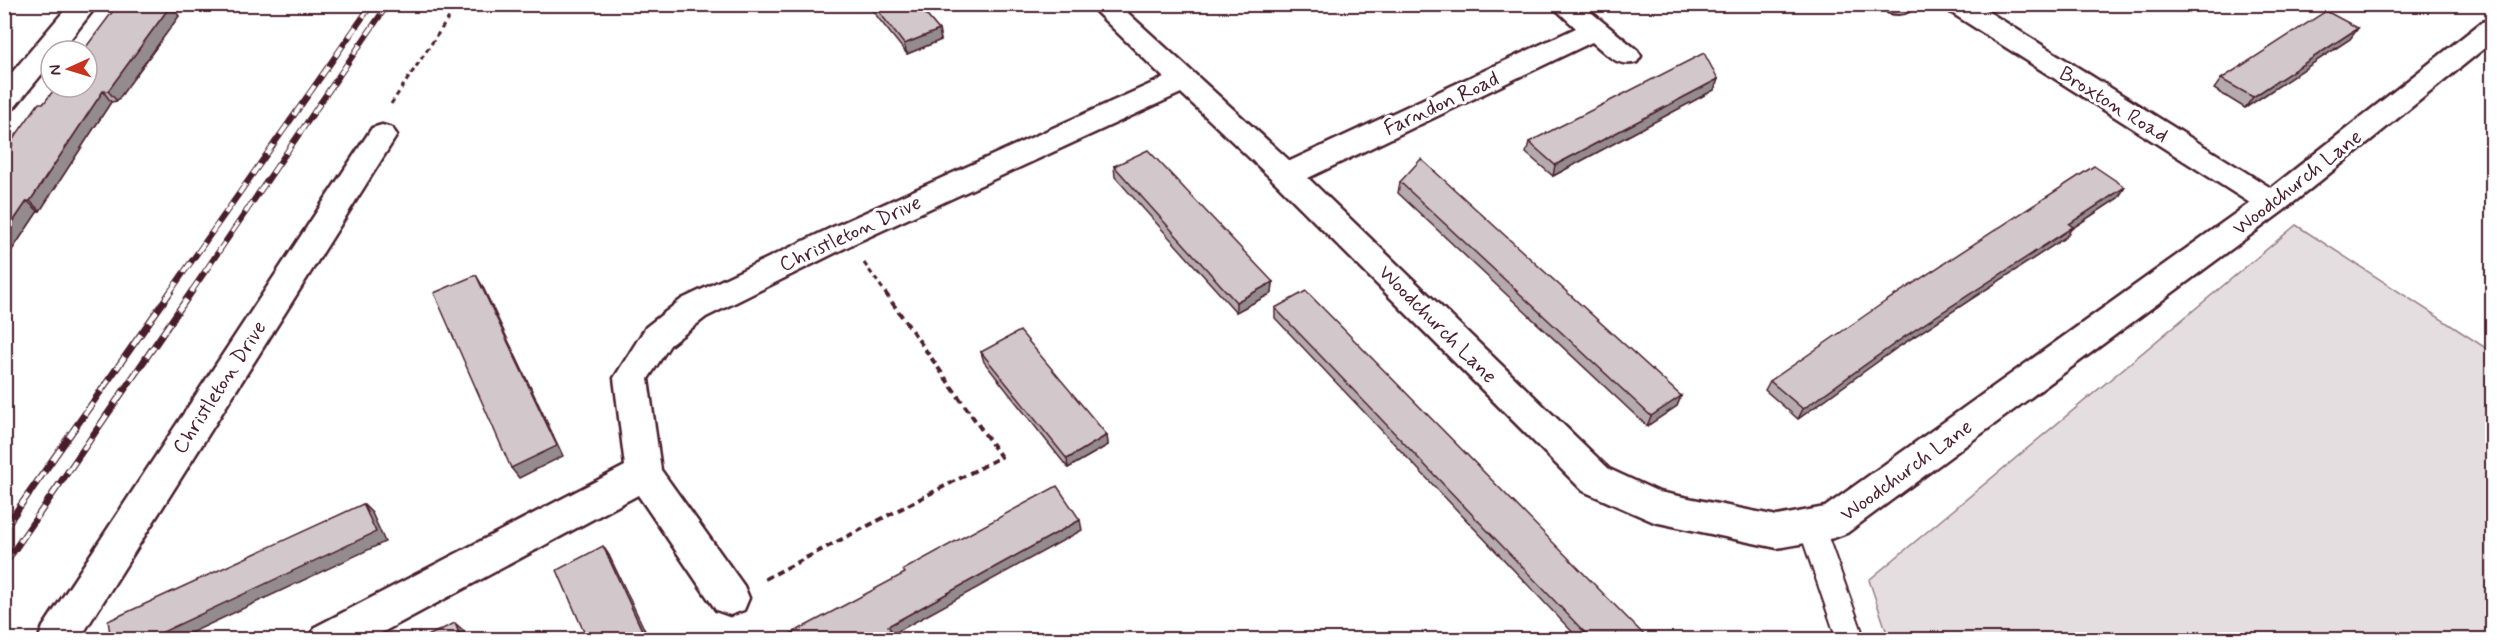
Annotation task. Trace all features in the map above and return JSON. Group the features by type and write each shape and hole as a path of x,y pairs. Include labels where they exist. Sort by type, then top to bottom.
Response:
{"street":[{"path":"4,101 85,4"},
{"name":"Woodchurch Lane","path":"1101,4 1287,175 1596,480 1654,506 1777,532 1834,522 2272,203 2493,28"},
{"path":"1563,4 1627,56"},
{"name":"Broxton Road","path":"1956,4 2272,203"},
{"name":"Farndon Road","path":"1287,175 1595,30"},
{"name":"Christleton Drive","path":"730,598 644,474 631,378 658,336 694,308 844,235 1183,81"},
{"name":"Christleton Drive","path":"57,639 382,135"},
{"path":"329,639 644,474"}],"lane":[{"path":"1810,526 1851,639"}],"path":[{"path":"382,135 382,117 458,4"},
{"path":"730,598 1001,457 844,235"}],"shaded area":[{"path":"2296,225 2492,352 2492,639 1889,639 1869,580"}],"building":[{"path":"873,4 917,4 939,30 904,44"},
{"path":"171,5 108,91 103,91 99,97 99,39 92,39 116,7"},
{"path":"2326,11 2358,28 2253,97 2221,79"},
{"path":"1704,53 1718,79 1555,165 1529,142"},
{"path":"47,99 98,99 30,201 27,201 4,235 4,154 39,103 44,103"},
{"path":"1148,150 1273,282 1236,302 1114,166"},
{"path":"1421,159 1681,396 1651,416 1400,182"},
{"path":"2094,166 2125,187 2069,224 2073,227 1904,337 1803,409 1770,381 1886,301"},
{"path":"476,275 557,446 511,468 434,293"},
{"path":"1306,291 1648,639 1591,639 1275,308"},
{"path":"1020,331 1107,435 1067,459 981,352"},
{"path":"1057,486 1080,520 888,626 891,630 873,639 781,639 905,573 903,570"},
{"path":"363,504 376,532 148,639 111,639 108,621"},
{"path":"603,546 646,639 587,639 557,570"},
{"path":"455,623 461,639 421,639"}],"railway":[{"path":"170,292 372,4"},
{"path":"191,292 388,4"},
{"path":"4,529 171,291"},
{"path":"4,565 192,291"}]}
